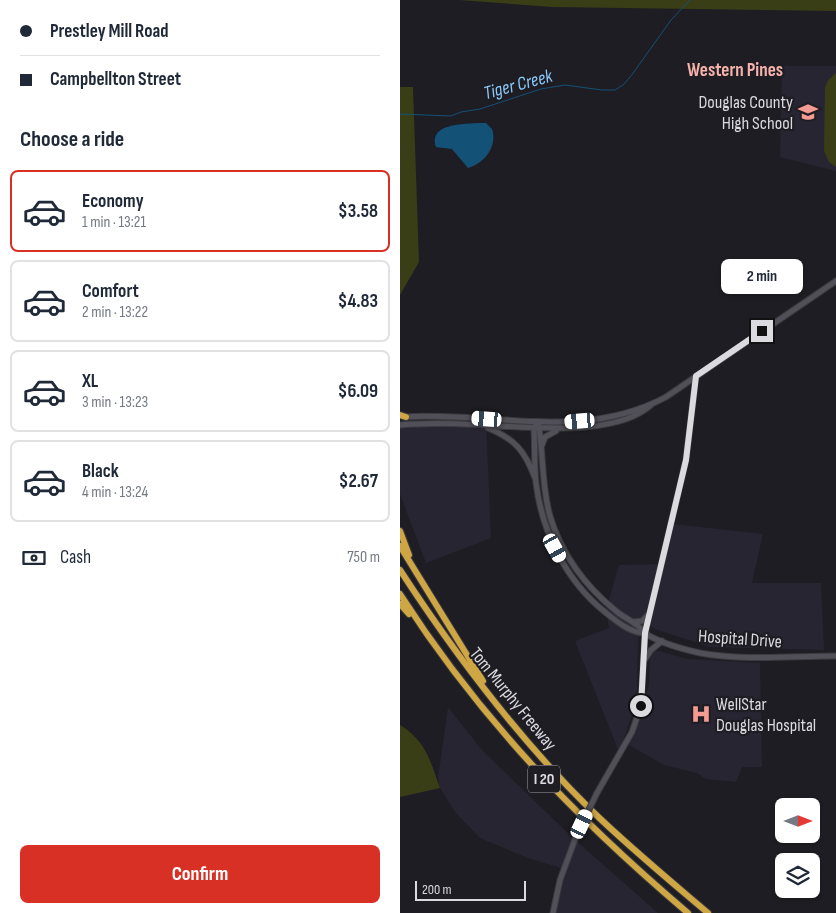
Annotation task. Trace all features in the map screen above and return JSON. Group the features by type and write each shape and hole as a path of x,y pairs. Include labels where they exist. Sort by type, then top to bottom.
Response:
{"highway":[{"path":"400,531 415,570"},
{"path":"400,546 499,708"},
{"name":"Tom Murphy Freeway","path":"400,570 450,644 499,708 550,767 591,810 635,851 708,913"},
{"name":"Tom Murphy Freeway","path":"400,594 420,626 465,687 532,766 605,840 688,913"},
{"path":"400,604 420,626"}],"street":[{"path":"473,426 561,429 604,424 629,418 644,411 836,281"},
{"path":"553,913 560,880 577,834 597,793 632,732 642,701 645,633 686,460 696,376"},
{"path":"402,416 435,416 555,423 587,420 630,412 652,404"},
{"path":"457,424 474,418"},
{"path":"537,429 538,422"},
{"path":"400,425 425,423 457,424 489,428 513,442 524,453 536,482"},
{"name":"Hospital Drive","path":"537,429 550,517 561,544 574,567 588,585 616,612 639,626 645,633 662,641 700,653 732,656 836,656"},
{"name":"Hospital Drive","path":"537,429 536,482 541,511 548,533 568,572 591,600 606,613 637,633 645,633"},
{"path":"540,450 545,437 561,429"},
{"path":"632,622 642,621 650,611"},
{"path":"643,662 651,650 662,641"}],"shaded area":[{"name":"Douglas County High School","path":"782,66 836,66 836,171 780,157"},
{"path":"402,420 486,422 491,538 426,563 400,494 400,423"},
{"path":"672,524 763,534 752,583 821,583 824,650 710,647 655,629 641,620 634,709 619,752 575,641 609,628 606,610 619,565 662,564"},
{"name":"WellStar Douglas Hospital","path":"659,651 688,659 760,663 762,767 742,767 736,782 706,779 697,773 664,765 629,745 639,722 649,684 650,656 653,652"},
{"path":"448,707 482,750 574,839 658,913 549,913 561,868 528,858 480,838 455,812 440,788 438,778"}],"green space":[{"path":"459,0 836,0 836,11 552,7"},
{"path":"836,73 836,167 829,162 824,151 825,88 828,80"},
{"path":"400,87 413,87 419,262 400,295"},
{"path":"400,725 409,731 422,745 440,788 400,797"}],"water":[{"path":"486,123 492,129 493,142 488,153 474,166 468,168 452,149 436,147 435,139 437,133 442,129 449,126"}],"waterway":[{"name":"Tiger Creek","path":"400,114 451,116 461,112 480,109 541,89 565,85 615,90 623,85 631,76 671,20 690,0"}],"place":[{"name":"Douglas County High School","path":"808,112"},
{"name":"WellStar Douglas Hospital","path":"701,714"}],"district":[{"name":"Western Pines","path":"735,70"}],"route":[{"path":"641,706 645,633 681,488 690,440 696,376 762,331"}]}
